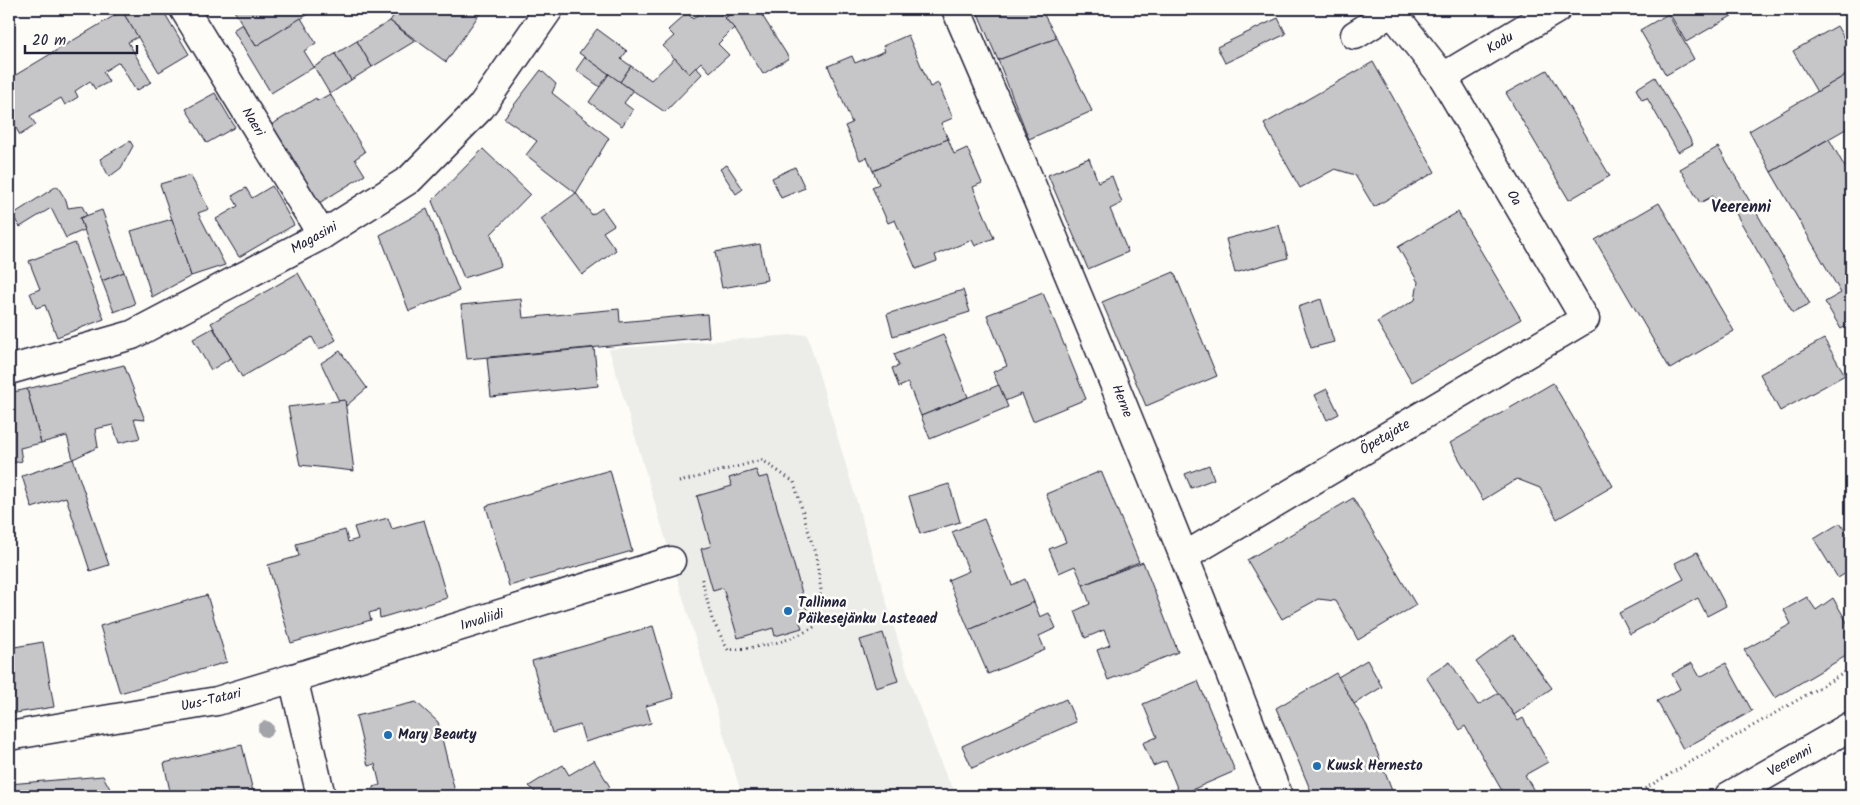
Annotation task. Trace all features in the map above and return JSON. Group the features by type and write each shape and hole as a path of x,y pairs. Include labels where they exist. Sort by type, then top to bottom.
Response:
{"street":[{"name":"Naeri","path":"184,9 322,236"},
{"name":"Magasini","path":"9,370 132,335 322,236 410,179 481,107 549,9"},
{"name":"Herne","path":"956,9 1027,172 1186,556 1278,796"},
{"name":"Kodu","path":"1443,77 1557,9"},
{"name":"Oa","path":"1355,35 1392,12 1443,77 1585,319"},
{"name":"Õpetajate","path":"1186,556 1585,319"},
{"name":"Invaliidi","path":"292,678 671,561"},
{"name":"Uus-Tatari","path":"9,736 217,700 292,678"},
{"path":"292,678 321,796"},
{"name":"Veerenni","path":"1729,796 1851,726"}],"path":[{"path":"680,482 762,460 794,482 816,557 821,590 817,625 798,637 762,647 728,650 712,619 701,574"},
{"path":"1632,796 1851,669"}],"shaded area":[{"name":"Tallinna Päikesejänku Lasteaed","path":"807,334 913,691 946,776 958,796 742,796 609,349"}],"building":[{"path":"126,9 162,9 189,54 159,72 122,11"},
{"path":"233,9 317,9 256,46"},
{"path":"398,9 483,9 446,62 390,21"},
{"path":"616,9 630,9 627,15"},
{"path":"704,9 717,9 734,28 718,44 729,55 710,72 701,62 689,74 663,46 674,36 668,30 687,13 693,19"},
{"path":"717,9 735,9 736,10 725,18"},
{"path":"738,9 758,9 789,58 763,74 734,28 725,18"},
{"path":"758,9 774,9 763,16"},
{"path":"976,9 1059,9 1044,15 1057,38 998,60"},
{"path":"1667,9 1744,9 1686,42"},
{"path":"122,11 138,37 128,42 151,82 136,91 119,62 103,72 109,82 95,89 90,81 75,91 78,97 65,105 61,98 30,116 36,125 20,135 9,119 9,79"},
{"path":"1668,14 1694,59 1666,75 1640,30"},
{"path":"301,18 316,43 304,51 314,67 271,93 233,30 242,24 256,46"},
{"path":"1278,18 1286,34 1225,63 1217,47"},
{"path":"390,21 415,41 372,67 357,41"},
{"path":"1837,26 1851,50 1851,72 1817,92 1793,51"},
{"path":"597,29 627,51 621,59 631,66 620,82 579,53"},
{"path":"908,35 930,87 938,83 953,118 941,123 948,139 873,171 867,157 860,160 845,126 852,123 828,66 852,56 855,63 885,51 883,46"},
{"path":"1057,38 1092,111 1029,139 998,60"},
{"path":"357,41 372,67 351,80 335,54"},
{"path":"335,54 351,80 330,94 314,67"},
{"path":"585,57 609,74 600,87 576,70"},
{"path":"675,58 689,74 696,67 702,74 665,112 620,82 631,66 651,80"},
{"path":"1373,62 1435,172 1374,207 1355,175 1335,169 1300,188 1264,124"},
{"path":"541,70 556,84 552,93 609,138 576,193 526,155 537,141 504,118"},
{"path":"1547,70 1610,176 1569,200 1506,93"},
{"path":"1851,72 1851,126 1771,172 1749,131"},
{"path":"609,74 633,91 624,103 633,110 622,126 589,102"},
{"path":"1655,77 1693,144 1678,152 1647,98 1642,100 1636,89"},
{"path":"215,93 235,127 207,143 186,109"},
{"path":"330,94 365,152 355,159 365,175 319,203 271,125 316,98 317,101"},
{"path":"948,139 954,154 967,148 982,183 973,187 994,238 975,246 972,240 935,255 937,261 916,269 895,220 888,223 872,187 879,184 873,171"},
{"path":"1829,139 1851,178 1851,323 1841,329 1825,302 1841,293 1771,172"},
{"path":"130,141 133,146 121,168 109,177 100,159"},
{"path":"1718,147 1810,304 1793,313 1731,205 1721,211 1713,196 1700,203 1680,169"},
{"path":"483,149 530,194 491,234 501,266 464,278 432,201"},
{"path":"1089,158 1098,182 1112,176 1122,203 1110,209 1128,252 1088,269 1048,175"},
{"path":"727,165 743,189 736,194 720,169"},
{"path":"795,167 805,188 781,198 772,178"},
{"path":"190,175 209,209 198,213 225,265 191,276 160,184"},
{"path":"57,186 66,200 68,208 82,206 87,216 80,218 84,230 66,238 51,208 20,227 12,215"},
{"path":"272,186 294,225 239,257 216,219 238,206 232,196 246,188 252,198"},
{"path":"576,193 592,215 602,208 614,225 603,232 616,250 582,275 541,219"},
{"path":"1659,203 1734,331 1670,369 1595,240"},
{"path":"427,209 459,291 409,311 380,235"},
{"path":"102,210 124,272 102,281 80,218"},
{"path":"1458,212 1521,319 1412,382 1377,322 1415,300 1418,282 1398,247"},
{"path":"172,219 191,276 152,297 131,231"},
{"path":"1279,225 1288,258 1235,273 1226,239"},
{"path":"75,243 104,319 57,337 45,305 36,308 30,293 40,289 29,261"},
{"path":"760,244 767,280 722,288 715,252"},
{"path":"124,272 135,304 114,312 102,281"},
{"path":"1174,272 1217,376 1146,406 1102,302"},
{"path":"298,273 336,340 319,350 312,337 242,377 211,323"},
{"path":"963,290 970,312 893,336 887,314"},
{"path":"1043,293 1086,399 1033,421 1022,394 1005,401 993,372 1007,366 987,315"},
{"path":"521,299 523,318 619,309 620,322 707,314 709,337 467,359 461,305"},
{"path":"1321,299 1334,342 1311,348 1298,307"},
{"path":"213,328 231,358 211,370 193,339"},
{"path":"943,334 968,397 921,416 908,383 899,387 892,368 899,366 894,354"},
{"path":"1824,339 1845,375 1780,411 1760,374"},
{"path":"594,348 598,386 491,397 487,358"},
{"path":"340,351 367,388 346,406 345,400 339,401 321,363"},
{"path":"124,365 145,420 134,419 140,438 119,443 113,425 95,429 98,447 73,459 67,436 41,443 27,389"},
{"path":"1553,383 1613,486 1557,519 1540,488 1517,479 1483,500 1450,443"},
{"path":"999,385 1008,407 930,439 921,416"},
{"path":"27,389 41,443 20,448 22,461 9,464 9,393"},
{"path":"1327,389 1339,414 1327,420 1315,395"},
{"path":"345,400 354,471 300,465 288,407"},
{"path":"73,459 109,565 90,571 66,497 32,508 22,476"},
{"path":"1209,465 1214,479 1191,488 1185,474"},
{"path":"610,470 632,551 509,586 486,506"},
{"path":"756,470 759,478 768,476 809,617 799,620 802,628 775,636 773,628 738,638 723,588 713,591 701,549 711,546 697,496 732,486 729,478"},
{"path":"1101,471 1139,562 1083,585 1075,566 1059,573 1049,549 1066,542 1046,494"},
{"path":"949,484 960,522 920,534 909,496"},
{"path":"1353,498 1416,605 1358,640 1336,601 1318,599 1282,619 1247,560"},
{"path":"388,518 392,529 424,520 447,598 380,618 379,610 369,613 371,620 291,643 268,565 299,556 296,544 345,530 348,542 358,539 354,527"},
{"path":"984,519 1012,585 1025,579 1034,602 969,630 948,580 969,571 952,532"},
{"path":"1840,523 1851,540 1851,570 1838,578 1814,539"},
{"path":"1697,552 1726,606 1707,616 1698,598 1630,634 1619,613 1684,579 1675,563"},
{"path":"1143,562 1178,652 1108,680 1097,650 1110,645 1104,630 1085,638 1075,611 1090,604 1083,585"},
{"path":"207,595 227,662 120,693 100,626"},
{"path":"1807,597 1816,610 1833,598 1851,629 1851,653 1775,698 1744,650 1791,624 1784,610"},
{"path":"1034,602 1040,617 1049,613 1056,628 1039,636 1045,650 988,674 969,630"},
{"path":"653,626 674,698 646,706 651,723 585,742 580,725 552,733 532,661"},
{"path":"883,633 898,681 876,688 860,640"},
{"path":"1513,635 1552,688 1514,715 1476,662"},
{"path":"43,642 54,707 9,714 9,648"},
{"path":"1367,660 1382,687 1354,704 1338,677"},
{"path":"1450,662 1478,705 1499,693 1518,721 1523,718 1548,762 1525,775 1537,796 1505,796 1465,726 1460,730 1426,677"},
{"path":"1692,663 1700,677 1726,663 1752,711 1683,749 1657,701 1680,689 1672,674"},
{"path":"1336,673 1367,726 1394,796 1313,796 1276,708"},
{"path":"1198,681 1235,771 1180,795 1166,761 1153,766 1143,743 1157,737 1143,704"},
{"path":"1066,699 1076,722 972,768 962,746"},
{"path":"416,702 438,722 456,796 375,796 373,787 380,785 375,764 368,766 356,716"},
{"path":"242,745 254,796 171,796 164,763"},
{"path":"594,760 610,787 595,796 539,796 529,786 563,765 569,775"},
{"path":"103,776 114,796 9,796 9,784"}],"place":[{"name":"Tallinna Päikesejänku Lasteaed","path":"788,611"},
{"name":"Mary Beauty","path":"388,735"},
{"name":"Kuusk Hernesto","path":"1317,766"}],"district":[{"name":"Veerenni","path":"1741,207"}]}
